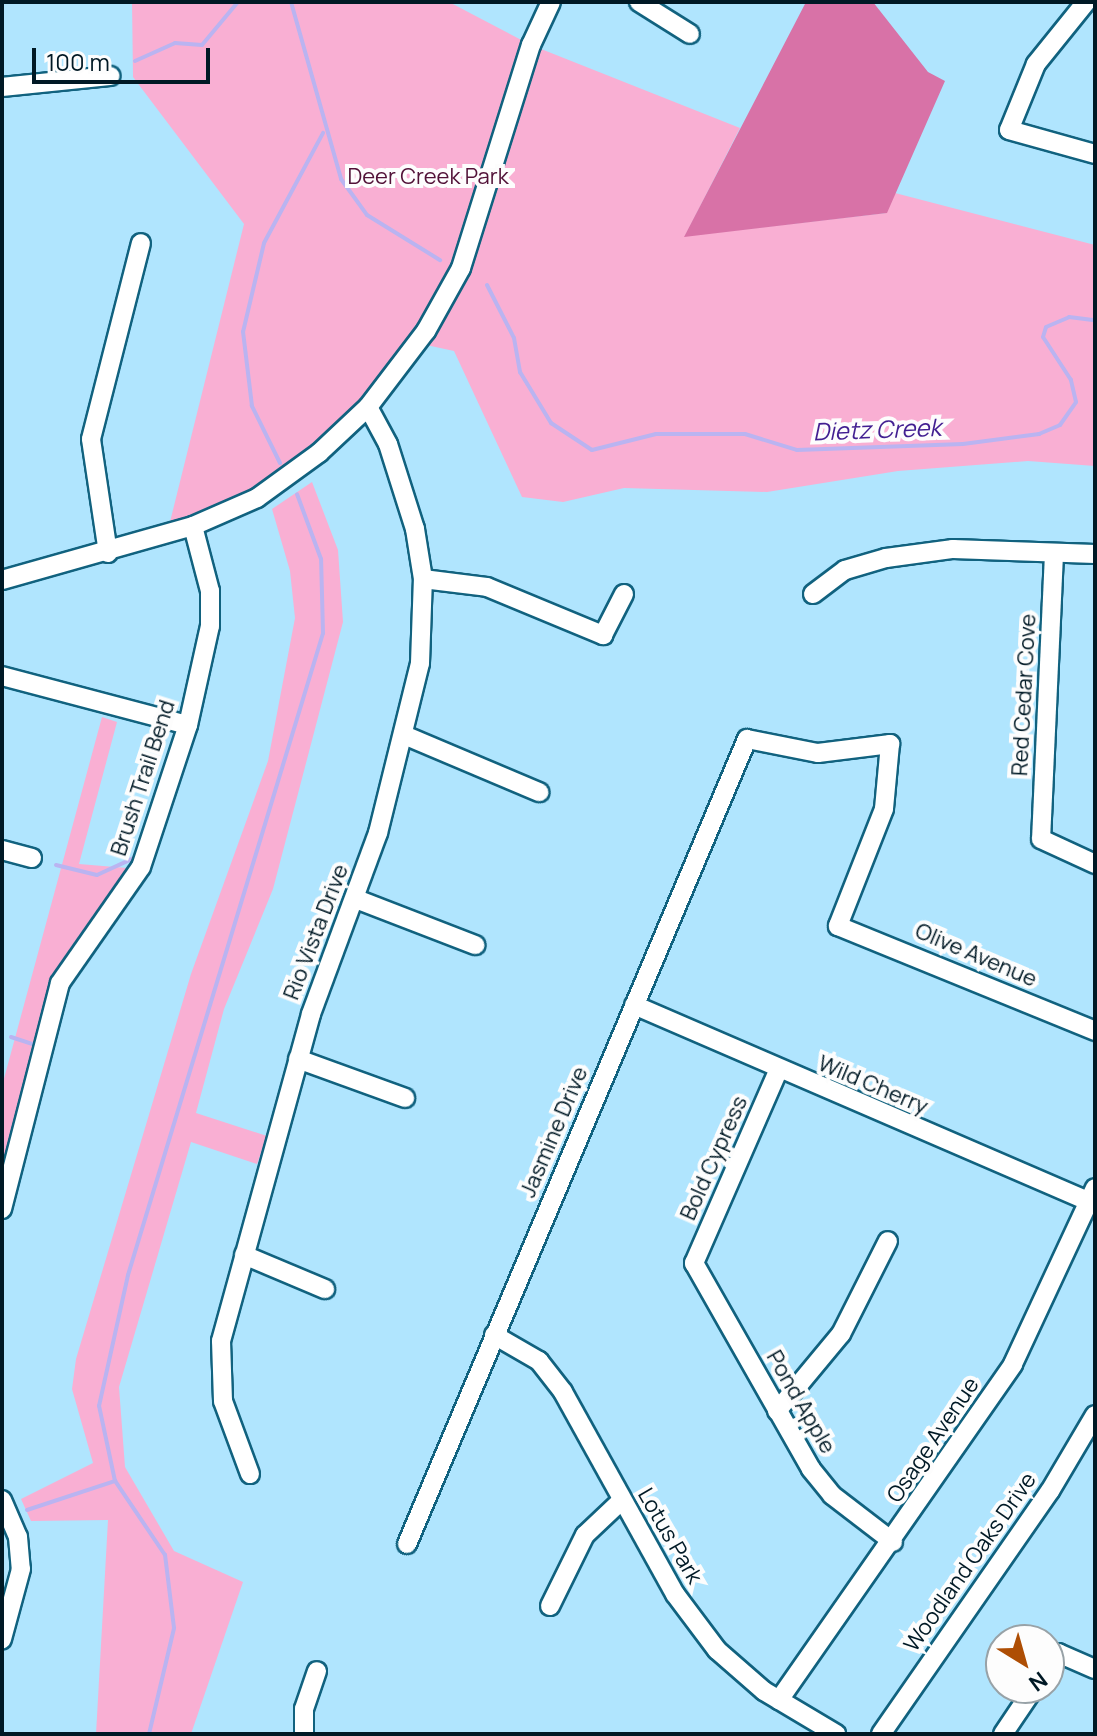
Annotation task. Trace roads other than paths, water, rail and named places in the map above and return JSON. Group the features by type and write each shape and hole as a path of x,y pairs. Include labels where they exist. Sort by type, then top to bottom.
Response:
{"street":[{"path":"2,580 108,553 193,526 279,483 368,407 426,331 461,268 531,45 551,2"},
{"path":"639,2 690,34"},
{"path":"1086,2 1036,64 1009,130 1095,154"},
{"path":"2,87 110,76"},
{"path":"108,553 93,488 91,439 141,243"},
{"name":"Rio Vista Drive","path":"250,1474 223,1401 218,1368 244,1255 298,1059 356,899 404,735 420,663 423,579 405,489 368,407"},
{"name":"Brush Trail Bend","path":"2,1209 60,983 141,867 188,725 210,626 208,578 193,526"},
{"path":"813,594 845,570 886,558 953,549 1095,554"},
{"name":"Red Cedar Cove","path":"1054,554 1041,839 1095,864"},
{"path":"423,579 487,587 603,635 624,594"},
{"path":"2,676 188,725"},
{"path":"404,735 539,792"},
{"name":"Jasmine Drive","path":"407,1544 747,739 818,753 890,744 884,809 838,926"},
{"path":"2,850 32,858"},
{"path":"356,899 475,945"},
{"name":"Olive Avenue","path":"838,926 1095,1031"},
{"name":"Wild Cherry","path":"634,1005 778,1071 1093,1198"},
{"path":"298,1059 405,1098"},
{"name":"Bold Cypress","path":"694,1263 778,1071"},
{"name":"Osage Avenue","path":"779,1700 893,1542 1013,1364 1093,1198"},
{"path":"777,1411 841,1334 888,1241"},
{"path":"244,1255 325,1289"},
{"name":"Pond Apple","path":"694,1263 777,1411 832,1495 893,1542"},
{"name":"Lotus Park","path":"494,1335 546,1369 690,1619 737,1669 779,1700 836,1734"},
{"name":"Woodland Oaks Drive","path":"881,1734 1050,1491 1095,1415"},
{"path":"2,1500 18,1537 21,1569 2,1639"},
{"path":"550,1606 585,1535 622,1500"},
{"path":"1065,1663 1095,1669"},
{"path":"304,1734 304,1709 317,1671"},
{"path":"1003,1734 1023,1704"}],"waterway":[{"path":"135,61 175,43 202,45 238,2"},
{"name":"Dietz Creek","path":"291,2 341,179 367,215 440,260"},
{"path":"280,463 252,406 243,332 264,243 323,133"},
{"name":"Dietz Creek","path":"487,285 514,338 520,372 551,423 592,450 656,434 745,434 797,450 963,444 1039,434 1060,425 1076,402 1071,380 1043,337 1046,327 1069,317 1095,320"},
{"path":"149,1734 174,1628 165,1555 115,1481 99,1406 128,1275 323,633 321,559 297,494"},
{"path":"56,865 97,875 134,858"},
{"path":"11,1037 36,1045"},
{"path":"27,1510 115,1481"}],"park label":[{"name":"Deer Creek Park","path":"428,177"}]}
